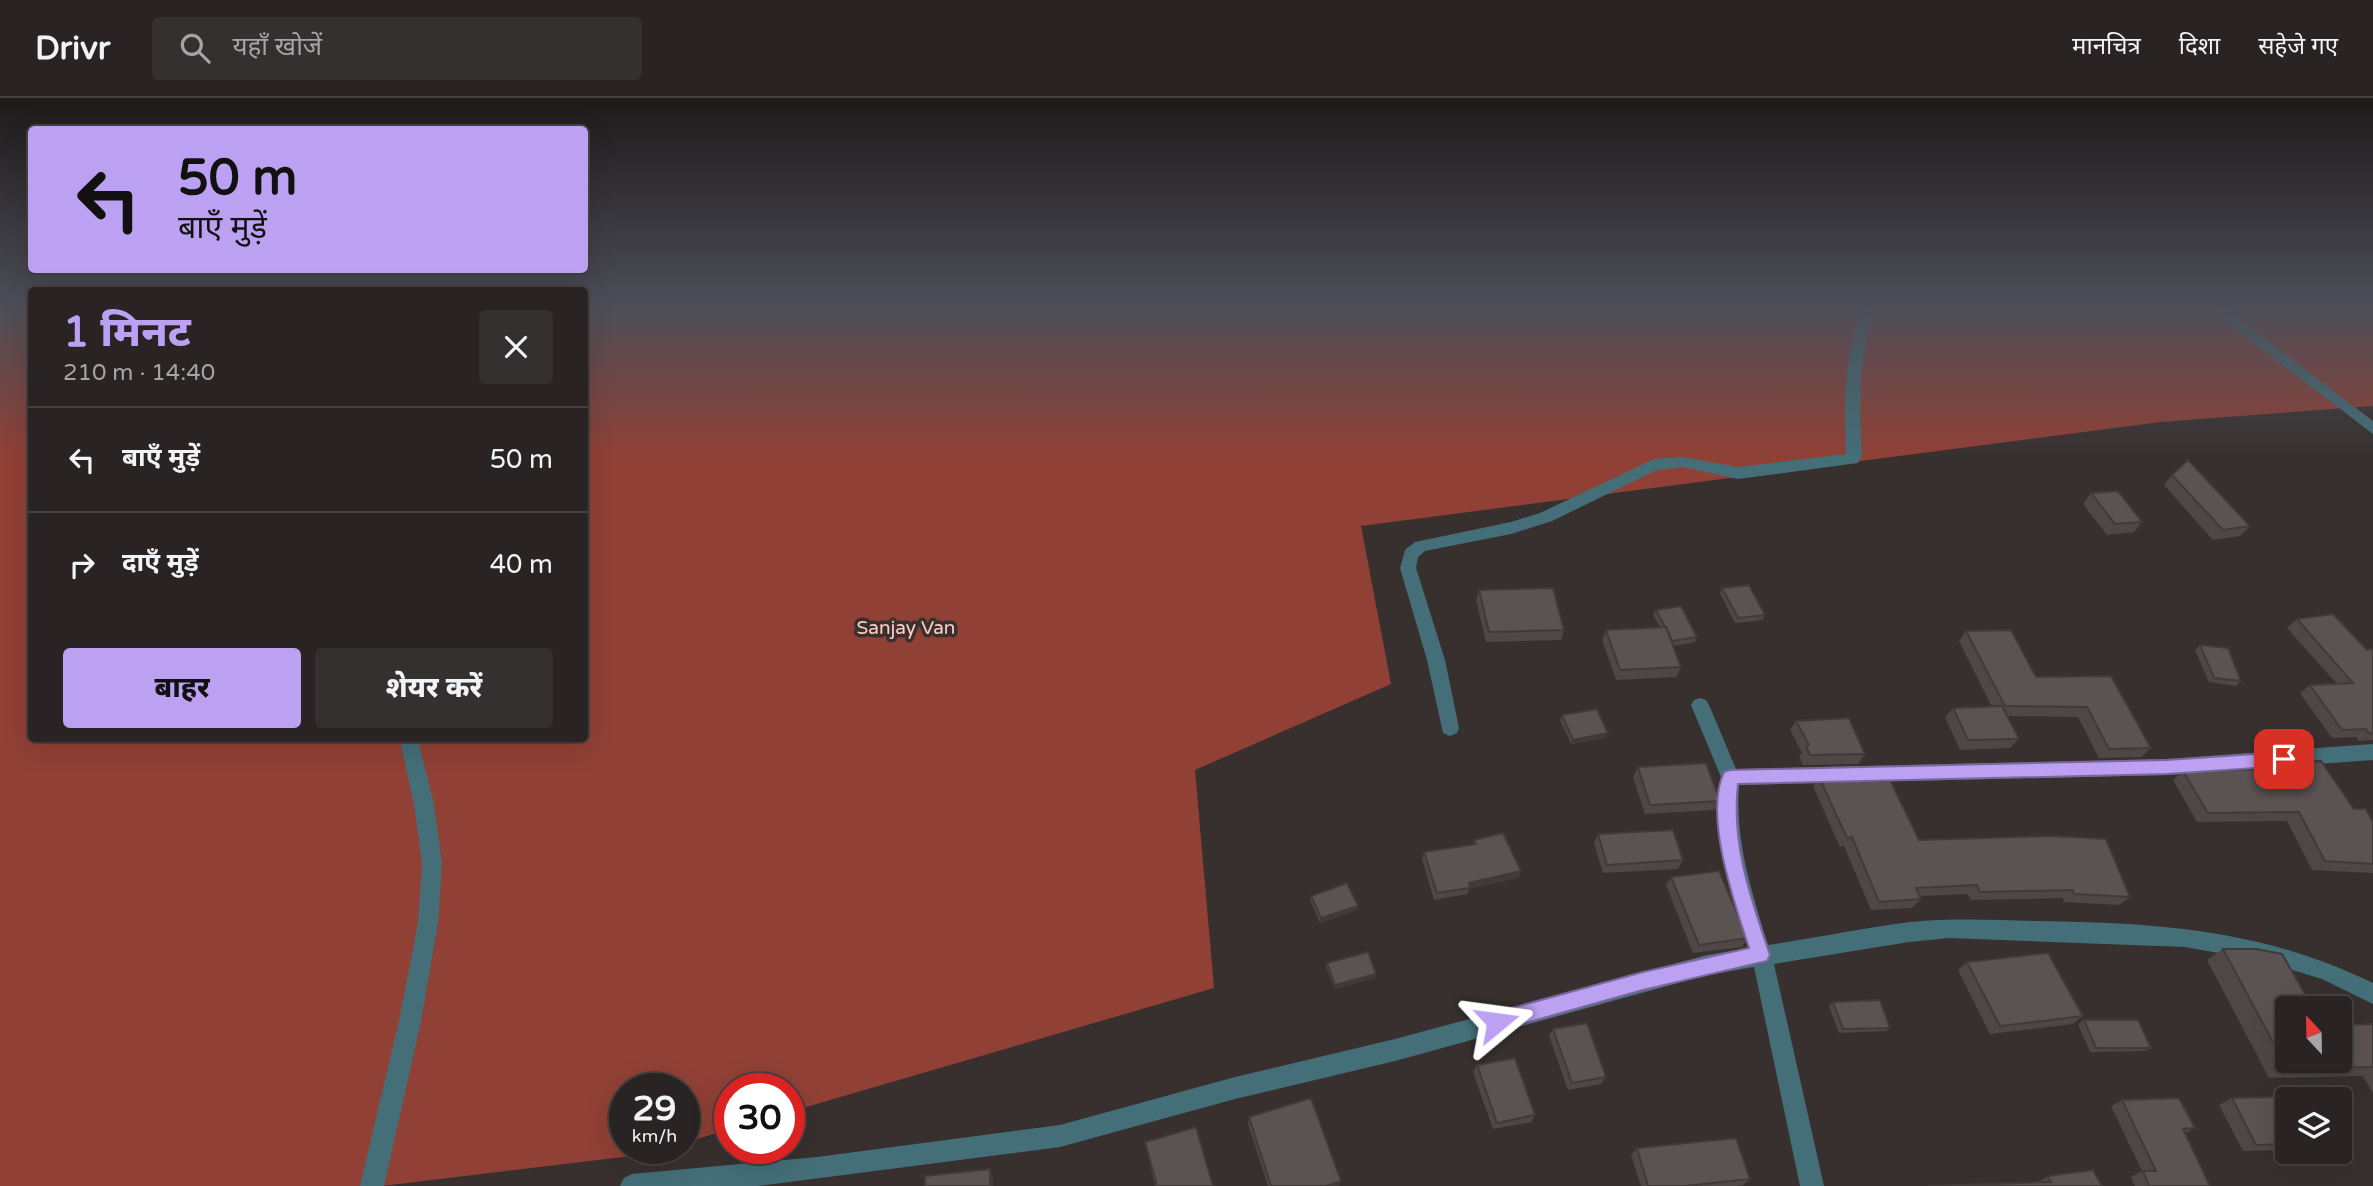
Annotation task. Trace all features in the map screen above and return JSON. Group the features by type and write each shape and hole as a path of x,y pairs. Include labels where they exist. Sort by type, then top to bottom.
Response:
{"street":[{"path":"1450,728 1436,660 1408,568 1408,557 1413,550 1421,546 1511,528 1546,517 1654,464 1684,462 1738,473 1852,459 1851,410 1855,358"},
{"path":"2280,358 2373,429"},
{"path":"1700,705 1730,777 1727,805 1728,841 1741,896 1761,955 1812,1186"},
{"path":"372,1186 410,1021 428,923 432,864 424,804 410,746"},
{"path":"1730,777 2167,767 2373,752"},
{"path":"632,1186 830,1167 1060,1136 1235,1088 1395,1050 1643,981 1761,955 1869,936 1949,929 2185,937 2263,951 2326,971 2373,994"}],"green space":[{"name":"Sanjay Van","path":"0,358 28,358 28,742 588,742 588,358 2373,358 2373,406 2160,422 1361,526 1391,684 1195,770 1214,988 805,1107 805,1073 714,1073 714,1134 700,1138 700,1073 609,1073 609,1159 382,1186 0,1186"}],"building":[{"path":"2188,460 2250,526 2223,530 2172,475"},
{"path":"2118,491 2142,522 2115,524 2091,493"},
{"path":"1749,585 1765,615 1738,618 1722,588"},
{"path":"1553,588 1564,630 1489,632 1479,590"},
{"path":"1681,606 1697,637 1672,641 1656,610"},
{"path":"2333,614 2367,650 2373,649 2373,733 2366,729 2342,730 2310,685 2353,683 2297,619"},
{"path":"1666,627 1681,667 1620,670 1606,630"},
{"path":"2011,630 2036,677 2111,676 2151,748 2109,749 2087,707 2005,706 1966,631"},
{"path":"2200,645 2228,648 2241,681 2214,678"},
{"path":"2002,706 2019,739 1968,740 1953,708"},
{"path":"1597,709 1608,733 1573,740 1562,715"},
{"path":"1849,718 1865,754 1810,755 1806,747 1809,745 1796,721"},
{"path":"2321,761 2354,809 2366,809 2373,822 2373,864 2325,861 2299,812 2208,813 2183,771 2273,769 2268,763"},
{"path":"1706,763 1720,801 1650,805 1638,767"},
{"path":"1874,775 1876,781 1890,780 1919,840 2053,836 2106,839 2130,897 2074,894 2073,890 1980,892 1977,885 1916,888 1921,899 1879,902 1852,837 1847,838 1819,777"},
{"path":"1673,830 1683,860 1607,865 1598,834"},
{"path":"1503,833 1521,871 1469,883 1470,888 1437,893 1424,852 1476,844 1474,840"},
{"path":"1719,871 1748,938 1699,945 1671,877"},
{"path":"1347,883 1358,906 1321,918 1311,896"},
{"path":"2223,949 2256,949 2282,954 2306,996 2275,996 2275,1046"},
{"path":"1368,952 1376,974 1335,985 1327,963"},
{"path":"2048,953 2083,1016 2000,1026 1967,962"},
{"path":"1880,1000 1890,1028 1843,1029 1833,1002"},
{"path":"2084,1020 2138,1020 2151,1048 2096,1048"},
{"path":"1587,1023 1606,1077 1572,1083 1553,1029"},
{"path":"2373,1024 2373,1067 2352,1067 2352,1025"},
{"path":"1515,1058 1535,1115 1497,1123 1477,1065"},
{"path":"2275,1097 2275,1144 2256,1145 2232,1098"},
{"path":"1311,1098 1341,1181 1326,1186 1271,1186 1249,1117"},
{"path":"2179,1098 2195,1128 2183,1129 2210,1186 2149,1186 2143,1171 2156,1171 2122,1100"},
{"path":"1196,1127 1213,1186 1157,1186 1145,1142"},
{"path":"1736,1138 1750,1179 1685,1186 1648,1186 1637,1148"},
{"path":"990,1169 990,1186 925,1186 925,1176"},
{"path":"2093,1170 2102,1186 1928,1186 2051,1182 2048,1176"}],"route":[{"path":"1497,1022 1643,981 1761,955 1741,896 1728,841 1727,805 1730,777 2167,767 2284,759"}]}
